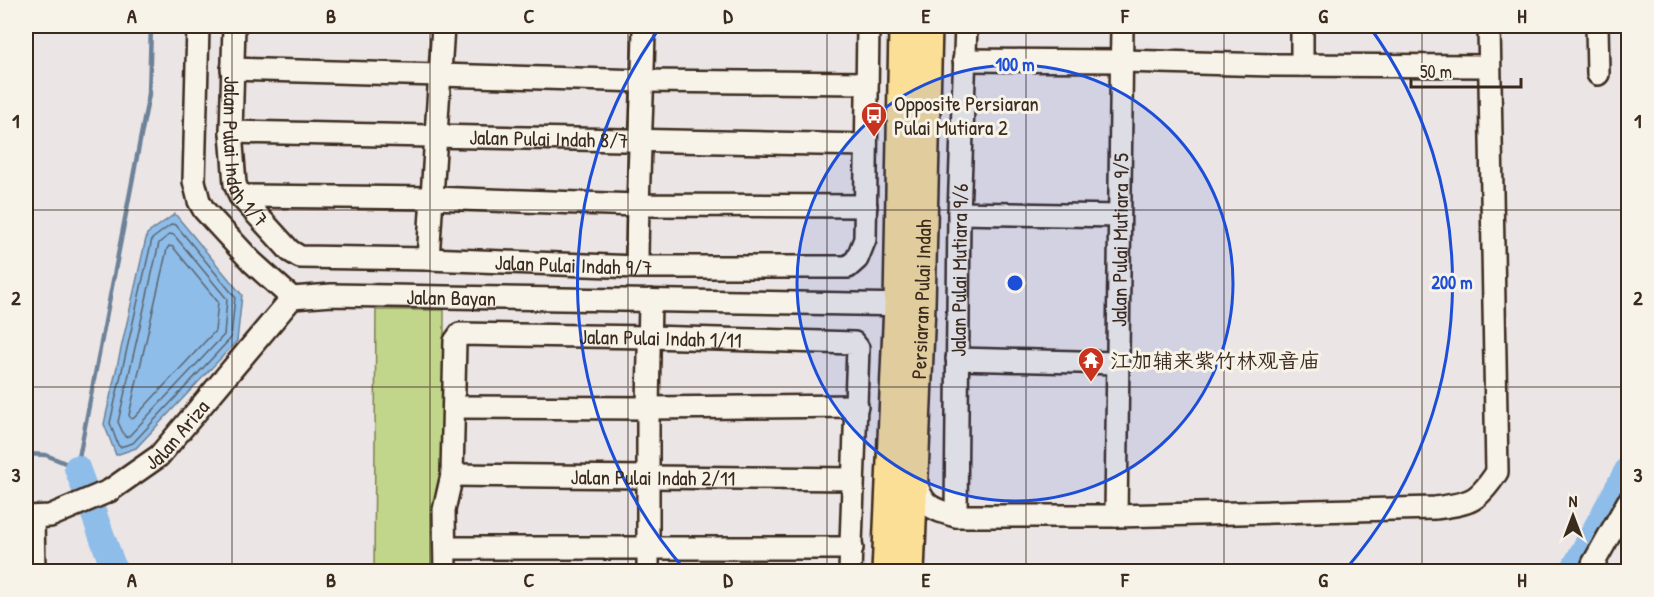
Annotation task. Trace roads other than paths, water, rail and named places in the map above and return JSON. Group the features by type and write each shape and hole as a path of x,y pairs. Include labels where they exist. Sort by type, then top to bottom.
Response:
{"main road":[{"name":"Persiaran Pulai Indah","path":"903,26 914,473 910,572"},
{"name":"Persiaran Pulai Indah","path":"886,572 909,305 928,26"}],"street":[{"path":"198,26 194,181 199,201 204,210 252,262 292,298"},
{"name":"Jalan Pulai Indah 1/7","path":"234,26 231,132 235,184 240,196 290,251 300,257"},
{"path":"428,259 443,26"},
{"path":"637,267 637,205 644,26"},
{"path":"240,196 432,198 637,205 866,206 868,26"},
{"name":"Jalan Pulai Mutiara 9/6","path":"956,516 959,213 966,26"},
{"name":"Jalan Pulai Mutiara 9/5","path":"1116,516 1122,26"},
{"path":"1302,26 1302,65"},
{"path":"914,473 923,500 934,510 956,516 1116,516 1435,508 1468,503 1485,491 1497,472 1489,26"},
{"path":"1597,26 1598,74"},
{"path":"964,60 1489,66"},
{"path":"232,69 643,81 867,83"},
{"name":"Jalan Pulai Indah 8/7","path":"231,132 866,145"},
{"name":"Jalan Pulai Indah 9/7","path":"300,257 637,267 848,267 857,259 865,239 866,206"},
{"path":"959,213 1119,216"},
{"name":"Jalan Bayan","path":"292,298 332,295 909,305"},
{"name":"Jalan Ariza","path":"36,517 109,491 159,456 292,298"},
{"path":"648,572 650,300"},
{"name":"Jalan Pulai Indah 1/11","path":"454,407 455,341 460,334 850,342 858,348 857,406"},
{"path":"957,359 1117,363"},
{"path":"444,572 444,510 452,475 454,407 857,406 850,572"},
{"name":"Jalan Pulai Indah 2/11","path":"452,475 853,479"},
{"path":"1593,572 1593,564 1629,502"},
{"path":"34,572 36,517"},
{"path":"444,548 852,548"}],"water":[{"path":"175,214 242,295 237,341 136,448 116,455 104,424 147,234"}],"waterway":[{"path":"26,454 46,455 77,468 149,94 151,26"},
{"path":"77,468 115,572"},
{"path":"1572,572 1628,469"}],"place":[{"name":"Opposite Persiaran Pulai Mutiara 2","path":"874,138"},
{"name":"江加辅来紫竹林观音庙","path":"1091,383"}]}
